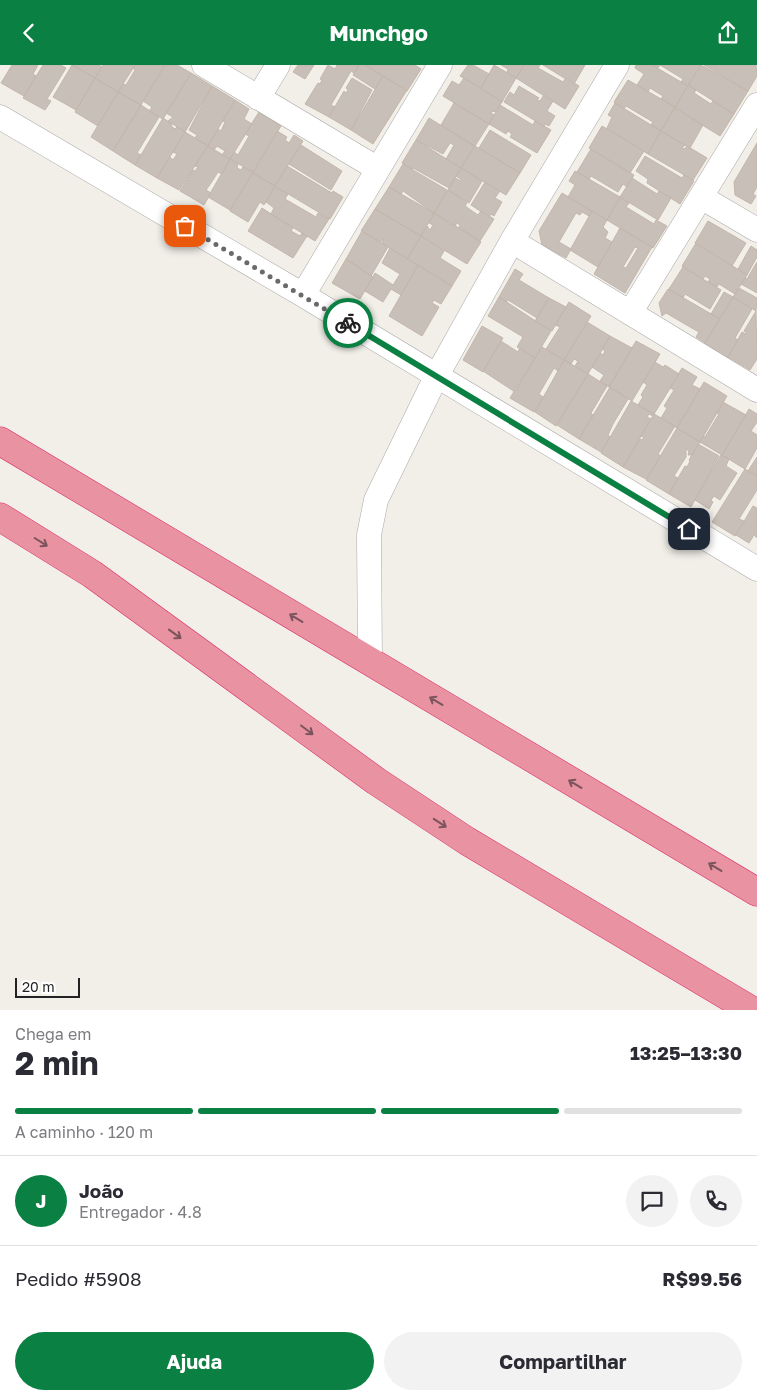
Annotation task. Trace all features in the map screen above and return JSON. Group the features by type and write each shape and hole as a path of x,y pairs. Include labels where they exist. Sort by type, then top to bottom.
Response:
{"highway":[{"path":"0,441 757,892"},
{"path":"0,517 92,574 392,792 467,841 751,1010"}],"street":[{"path":"204,65 378,169"},
{"path":"258,98 278,65"},
{"path":"303,295 440,65"},
{"path":"370,662 369,535 376,500 436,377 512,241 616,65"},
{"path":"630,313 757,105"},
{"path":"0,117 303,295 757,569"},
{"path":"701,197 757,230"},
{"path":"512,241 757,390"}],"building":[{"path":"12,65 38,65 33,74 36,76 24,96 1,83"},
{"path":"43,65 61,65 66,68 47,99 51,101 45,110 23,98"},
{"path":"72,65 99,65 102,67 95,78"},
{"path":"72,65 95,78 76,110 53,97"},
{"path":"103,65 135,65 118,92 95,78"},
{"path":"135,65 165,65 141,105 118,92 123,84 126,85 135,70 133,68"},
{"path":"165,65 177,65 191,73 163,119 149,111 152,107 143,101"},
{"path":"298,65 314,65 305,79 293,72"},
{"path":"328,65 335,69 337,65 359,65 354,73 351,71 331,105 335,107 329,117 305,104 318,83 320,84 322,80 320,79"},
{"path":"359,65 365,65 383,76 375,89 353,75"},
{"path":"365,65 415,65 421,69 407,91"},
{"path":"468,65 473,65 489,74 481,88 460,76"},
{"path":"494,65 516,78 502,102 481,88"},
{"path":"501,65 524,65 516,78 507,72 508,69"},
{"path":"524,65 540,65 538,68 563,82 566,78 579,86 565,109 516,78"},
{"path":"543,65 585,65 574,84"},
{"path":"636,65 652,65 688,86 675,107 661,99 663,96 650,88 648,92 637,85 644,74 635,68"},
{"path":"660,65 701,65 688,86 681,82 683,79"},
{"path":"701,65 748,91 734,114 688,85"},
{"path":"704,65 756,65 757,76 748,91"},
{"path":"191,73 212,86 185,132 168,121 173,117 166,113"},
{"path":"383,76 407,90 373,144 351,130"},
{"path":"95,78 118,92 98,126 75,112"},
{"path":"352,78 372,90 351,130 329,117 344,91 346,93 348,90 346,88"},
{"path":"464,78 502,102 495,112 491,113 494,115 489,124 443,96 452,81 459,85"},
{"path":"628,80 675,107 661,131 651,125 653,122 626,106 624,109 614,102"},
{"path":"688,85 696,90 694,93 711,104 713,101 734,114 720,136 675,108"},
{"path":"212,86 235,100 208,146 195,138 197,135 189,130"},
{"path":"519,86 539,98 537,100 540,101 544,95 553,101 547,111 555,116 549,126 545,124 544,126 504,102 510,92 514,95"},
{"path":"118,92 141,105 113,151 91,137"},
{"path":"235,100 249,109 244,119 252,124 230,159 222,155 225,151 217,146 214,150 208,146 218,129 221,131 225,122 223,121"},
{"path":"454,103 489,124 475,146 441,125"},
{"path":"615,103 661,131 648,154 607,128 612,117 608,115"},
{"path":"141,105 159,117 137,153 141,155 135,165 113,151"},
{"path":"500,105 533,125 535,121 551,130 537,153 510,137 512,134 508,131 506,134 489,124"},
{"path":"675,107 703,125 690,148 661,131"},
{"path":"259,112 281,126 253,172 230,159 234,152 238,155 249,136 245,134"},
{"path":"163,118 172,124 171,126 175,129 177,127 185,132 157,178 135,165"},
{"path":"429,118 474,146 461,168 446,159 454,145 450,143 443,154 416,140"},
{"path":"602,126 644,151 630,173 589,148"},
{"path":"490,130 531,155 520,173 479,148"},
{"path":"277,131 287,137 285,140 289,143 294,135 303,141 275,186 253,173"},
{"path":"661,131 685,145 682,148 684,149 687,146 707,158 693,180 648,154"},
{"path":"185,132 208,146 179,190 157,178 170,157 173,160 177,154 173,152"},
{"path":"416,140 461,168 449,188 402,163"},
{"path":"757,143 757,187 753,194 756,196 751,204 735,195 734,182"},
{"path":"301,145 342,171 331,190 289,164"},
{"path":"208,146 230,159 222,174 218,172 206,190 211,193 204,205 180,191 193,170 195,171 198,167 195,166"},
{"path":"475,146 520,173 506,195 461,168"},
{"path":"591,149 634,175 627,187 623,184 618,192 591,176 589,179 577,172"},
{"path":"645,156 682,178 684,175 694,181 680,204 647,183 648,179 636,171"},
{"path":"230,159 238,164 237,168 241,170 243,167 253,172 230,210 208,197"},
{"path":"403,164 447,190 434,213 403,191 401,194 389,187"},
{"path":"287,166 332,193 333,191 343,197 330,219 275,186"},
{"path":"461,168 482,181 469,203 448,190 455,178 462,180 456,176"},
{"path":"575,171 620,197 607,220 568,197 575,185 569,181"},
{"path":"253,173 275,186 264,205 260,202 248,222 230,211"},
{"path":"632,178 657,194 659,191 671,198 658,220 620,197"},
{"path":"485,182 500,191 495,198 502,202 494,216 491,214 489,217 471,205"},
{"path":"275,187 288,194 285,199 316,217 318,213 329,219 315,241 271,214 274,208 266,202"},
{"path":"389,187 434,213 421,236 375,209"},
{"path":"448,190 467,203 465,206 478,215 481,211 494,219 480,241 459,228 460,225 457,223 455,226 434,213"},
{"path":"562,193 592,211 589,216 582,212 580,215 576,213 559,242 571,249 566,258 542,245 539,231"},
{"path":"620,197 629,203 626,207 654,224 656,220 667,226 653,248 607,220"},
{"path":"262,208 293,228 291,231 300,236 302,233 307,236 293,258 248,231"},
{"path":"375,209 421,236 407,259 382,243 384,239 380,242 361,231"},
{"path":"592,211 607,220 603,227 608,232 605,238 612,242 598,267 570,250"},
{"path":"434,213 450,225 451,223 481,242 467,264 421,236 427,226 430,230 433,225 429,223"},
{"path":"708,221 746,243 732,266 695,243"},
{"path":"620,228 652,247 625,293 594,274","holes":["635,247 638,248 626,268 623,267"]},
{"path":"362,231 388,247 371,276 346,259"},
{"path":"421,236 444,251 440,258 461,271 452,286 407,259"},
{"path":"696,243 747,275 735,294 719,284 717,287 708,282 710,279 705,276 703,279 682,266"},
{"path":"751,246 757,250 757,257 747,275 738,269"},
{"path":"390,248 418,265 401,295 391,289 383,302 365,291 375,273 393,285 400,274 382,263"},
{"path":"346,259 373,277 360,299 332,283"},
{"path":"757,262 757,293 741,284 745,278 747,279"},
{"path":"418,265 452,286 441,304 434,300 432,303 439,307 422,336 389,316"},
{"path":"683,267 721,290 710,309 685,294 683,298 669,289"},
{"path":"515,269 523,274 519,280 549,298 537,318 508,300 506,302 499,297"},
{"path":"739,288 757,298 756,311 733,297"},
{"path":"668,289 720,319 705,343 696,337 699,332 666,313 662,316 659,303"},
{"path":"724,292 733,297 720,319 711,314"},
{"path":"499,297 551,331 535,358 517,347 523,337 488,316"},
{"path":"733,297 752,309 735,338 738,340 726,360 703,346"},
{"path":"549,298 566,307 552,331 535,321"},
{"path":"569,302 591,316 564,360 546,349 560,327 555,325"},
{"path":"756,311 757,359 750,370 728,357 742,332 747,333 744,331"},
{"path":"587,322 610,336 588,374 575,366 578,361 574,359 571,364 564,360"},
{"path":"482,326 503,338 483,372 463,360"},
{"path":"610,336 632,348 609,387 600,381 604,375 592,367 600,353 603,355 605,351 602,349"},
{"path":"501,341 518,352 520,348 535,358 515,392 483,371"},
{"path":"636,341 660,354 632,401 609,387"},
{"path":"542,347 564,360 558,371 554,368 539,394 543,397 534,412 510,398"},
{"path":"564,360 588,374 556,426 535,412"},
{"path":"655,362 663,367 665,365 679,374 654,414 638,405 647,385 643,382"},
{"path":"682,368 697,377 692,385 700,389 677,428 661,418 667,408 664,406 674,390 670,388"},
{"path":"588,374 607,386 591,413 593,415 579,439 557,425"},
{"path":"704,382 727,396 700,442 677,428"},
{"path":"610,387 628,399 613,424 608,435 610,437 601,452 579,439"},
{"path":"631,401 654,414 653,416 649,414 647,417 651,419 623,467 601,453"},
{"path":"723,402 746,415 722,455 700,442 719,414 717,413"},
{"path":"749,409 757,414 757,422 751,431 757,435 757,448 745,469 722,455"},
{"path":"654,414 675,426 658,454 661,456 646,479 623,467 640,439 642,440 644,437 641,436"},
{"path":"677,428 700,442 692,455 688,455 689,451 686,449 686,457 674,476 678,478 669,494 646,480"},
{"path":"698,444 719,456 691,507 669,494 685,466 687,467"},
{"path":"721,455 729,459 726,466 737,473 720,500 714,496 709,509 695,500"},
{"path":"757,457 757,476 748,471"},
{"path":"745,469 757,476 757,490 739,519 744,521 735,536 712,522"},
{"path":"753,506 757,508 757,538 754,535 749,543 736,535"}],"way so far":[{"path":"185,226 348,323"}],"route":[{"path":"348,323 689,529"}]}
